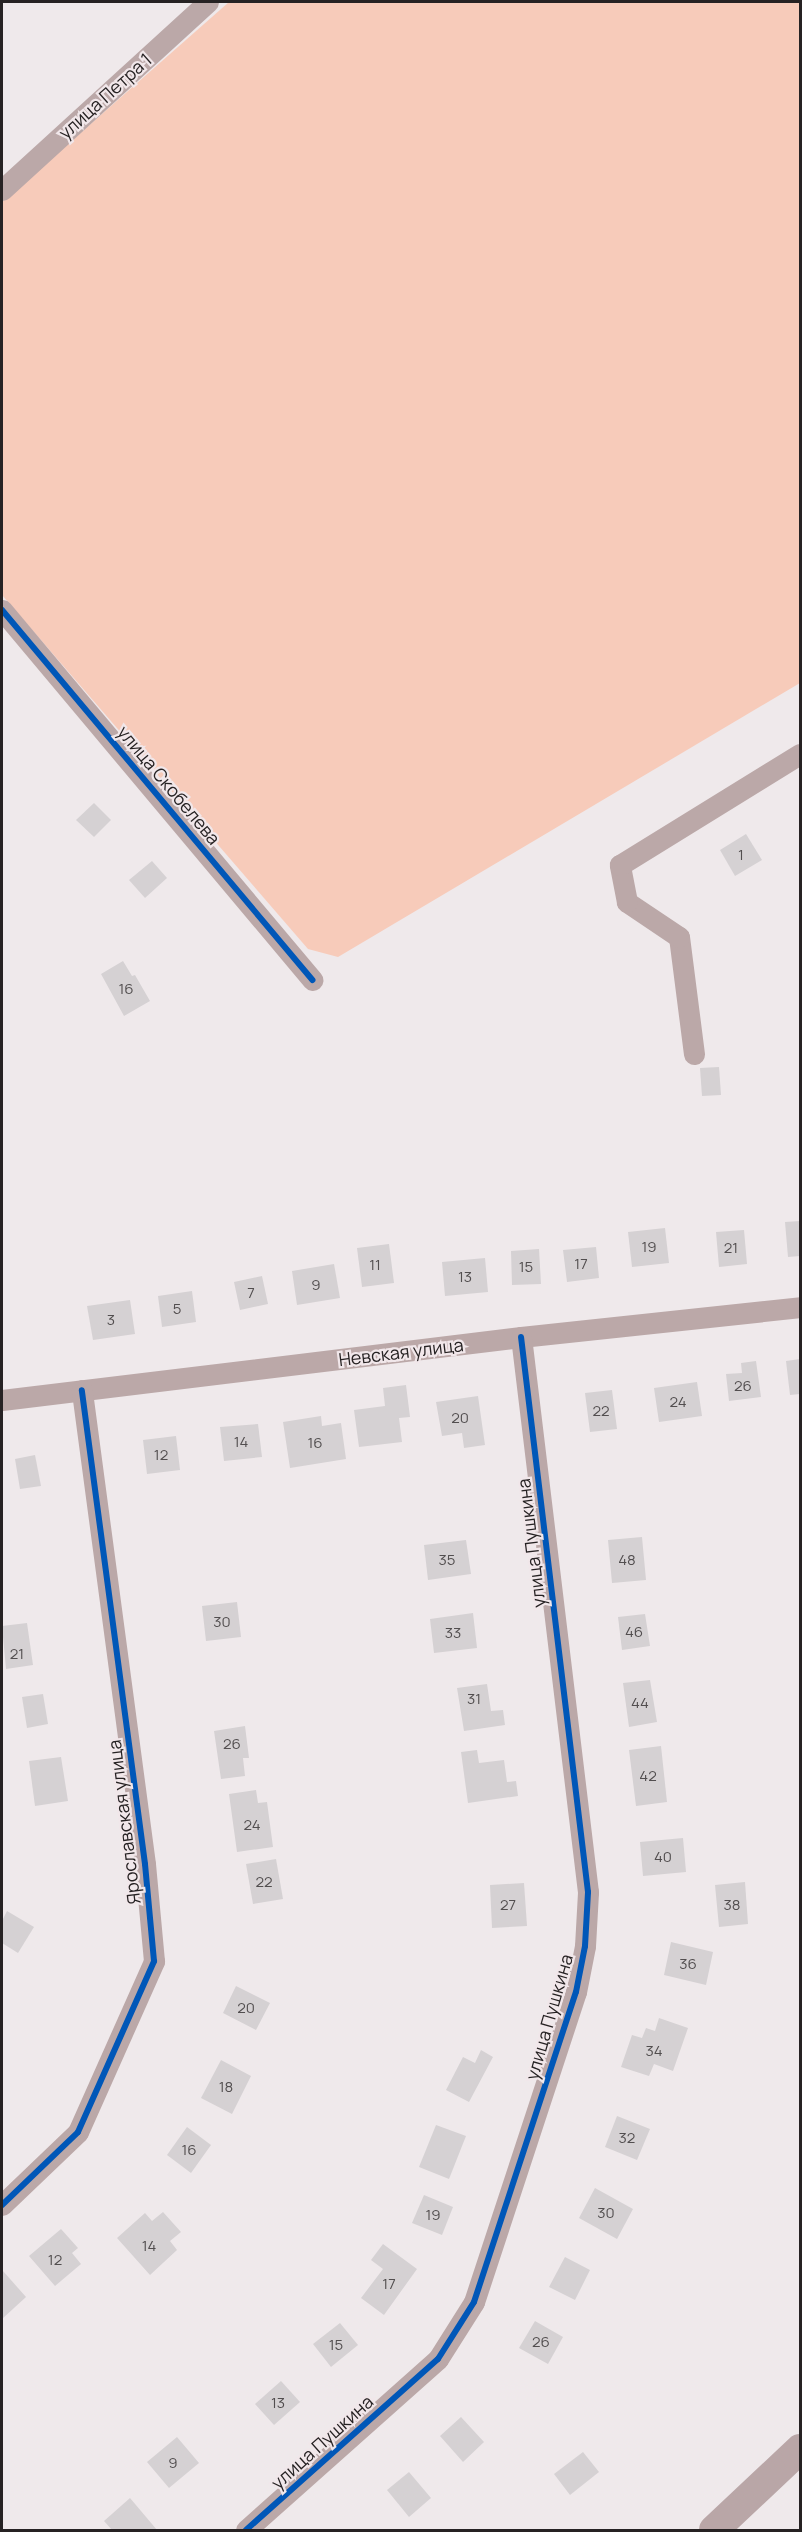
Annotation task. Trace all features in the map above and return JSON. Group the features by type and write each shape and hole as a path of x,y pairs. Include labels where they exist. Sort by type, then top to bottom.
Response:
{"main road":[{"path":"714,2530 801,2449"}],"street":[{"name":"улица Петра 1","path":"2,190 208,2"},
{"name":"улица Скобелева","path":"2,610 313,980"},
{"path":"694,1054 679,937 627,902 620,865 801,754"},
{"name":"Невская улица","path":"2,1400 521,1337 801,1307"},
{"name":"улица Пушкина","path":"246,2530 438,2358 468,2311 478,2291 576,1992 585,1946 588,1892 521,1337"},
{"name":"Ярославская улица","path":"2,2205 78,2132 154,1961 146,1864 82,1390"}],"shaded area":[{"path":"229,2 800,2 800,683 338,957 308,949 2,595 2,202"}],"building":[{"path":"94,803 111,820 94,837 76,820"},
{"path":"746,834 762,860 735,876 720,850"},
{"path":"152,861 167,878 145,898 129,880"},
{"path":"123,961 132,976 135,975 150,1001 124,1016 101,974"},
{"path":"719,1067 721,1095 702,1096 700,1068"},
{"path":"800,1221 800,1256 788,1257 785,1222"},
{"path":"665,1228 669,1263 632,1267 628,1232"},
{"path":"744,1230 747,1264 719,1267 716,1232"},
{"path":"389,1244 394,1283 362,1287 357,1248"},
{"path":"596,1247 599,1278 567,1282 563,1250"},
{"path":"539,1249 541,1284 512,1285 511,1251"},
{"path":"485,1258 488,1292 445,1296 442,1262"},
{"path":"334,1264 340,1298 297,1305 292,1271"},
{"path":"262,1276 268,1304 240,1310 234,1282"},
{"path":"192,1291 196,1322 162,1327 158,1296"},
{"path":"130,1300 135,1334 93,1340 87,1306"},
{"path":"800,1359 800,1394 790,1395 786,1361"},
{"path":"756,1361 761,1397 729,1401 726,1374 742,1373 741,1363"},
{"path":"697,1382 702,1416 659,1422 654,1388"},
{"path":"406,1385 410,1417 399,1418 402,1442 359,1447 354,1410 385,1406 383,1388"},
{"path":"612,1390 617,1429 590,1432 585,1393"},
{"path":"478,1396 485,1445 464,1448 462,1433 442,1436 436,1402"},
{"path":"321,1416 322,1426 341,1423 346,1459 290,1468 283,1422"},
{"path":"258,1424 262,1457 224,1461 220,1427"},
{"path":"176,1436 180,1470 147,1474 143,1440"},
{"path":"35,1455 41,1486 20,1489 15,1459"},
{"path":"642,1537 646,1580 612,1583 608,1540"},
{"path":"466,1540 471,1574 428,1580 424,1545"},
{"path":"237,1602 241,1637 206,1641 202,1606"},
{"path":"473,1613 477,1648 434,1653 430,1619"},
{"path":"645,1614 650,1646 622,1650 618,1617"},
{"path":"27,1623 33,1665 6,1669 2,1626"},
{"path":"650,1680 657,1722 629,1727 623,1683"},
{"path":"487,1684 491,1711 503,1710 505,1725 464,1731 457,1688"},
{"path":"43,1694 48,1724 27,1728 22,1697"},
{"path":"245,1726 249,1758 243,1758 245,1776 221,1779 214,1731"},
{"path":"661,1746 667,1802 636,1806 629,1750"},
{"path":"477,1750 479,1763 504,1760 507,1782 516,1781 518,1796 468,1803 461,1752"},
{"path":"61,1757 68,1801 35,1806 29,1761"},
{"path":"256,1790 258,1803 267,1802 273,1847 237,1852 229,1794"},
{"path":"683,1838 686,1872 643,1876 640,1842"},
{"path":"276,1859 283,1899 253,1904 246,1864"},
{"path":"745,1882 748,1924 719,1927 715,1885"},
{"path":"524,1883 527,1926 492,1928 490,1885"},
{"path":"7,1911 34,1927 18,1953 2,1943 2,1921"},
{"path":"671,1942 713,1952 706,1985 664,1975"},
{"path":"236,1986 270,2003 256,2030 223,2013"},
{"path":"659,2018 688,2028 673,2071 654,2064 649,2076 621,2067 632,2035 642,2038 646,2028 655,2031"},
{"path":"481,2050 493,2057 469,2102 446,2090 463,2057 475,2063"},
{"path":"221,2060 251,2076 232,2114 201,2098"},
{"path":"617,2116 650,2129 637,2160 605,2147"},
{"path":"436,2125 466,2136 449,2179 419,2167"},
{"path":"187,2127 211,2145 191,2173 167,2155"},
{"path":"595,2188 633,2209 617,2239 579,2218"},
{"path":"424,2195 453,2207 442,2235 412,2223"},
{"path":"163,2212 181,2232 170,2241 177,2250 150,2275 117,2238 145,2213 152,2221"},
{"path":"61,2229 78,2248 72,2253 81,2264 55,2286 29,2256"},
{"path":"383,2244 417,2269 384,2315 361,2298 383,2269 371,2260"},
{"path":"565,2257 590,2270 575,2300 549,2287"},
{"path":"2,2272 26,2297 2,2319"},
{"path":"535,2321 563,2337 548,2364 519,2348"},
{"path":"340,2323 358,2345 331,2367 313,2344"},
{"path":"281,2381 300,2402 274,2425 255,2404"},
{"path":"461,2417 484,2442 463,2462 440,2436"},
{"path":"177,2437 199,2463 169,2488 147,2462"},
{"path":"583,2452 599,2472 570,2495 554,2474"},
{"path":"409,2472 431,2498 409,2517 387,2490"},
{"path":"130,2498 157,2530 112,2530 104,2521"}],"cycle path":[{"path":"2,610 313,980"},
{"path":"246,2530 438,2359 474,2302 576,1992 585,1946 588,1892 521,1337"},
{"path":"2,2205 78,2132 154,1961 145,1864 82,1390"}]}
